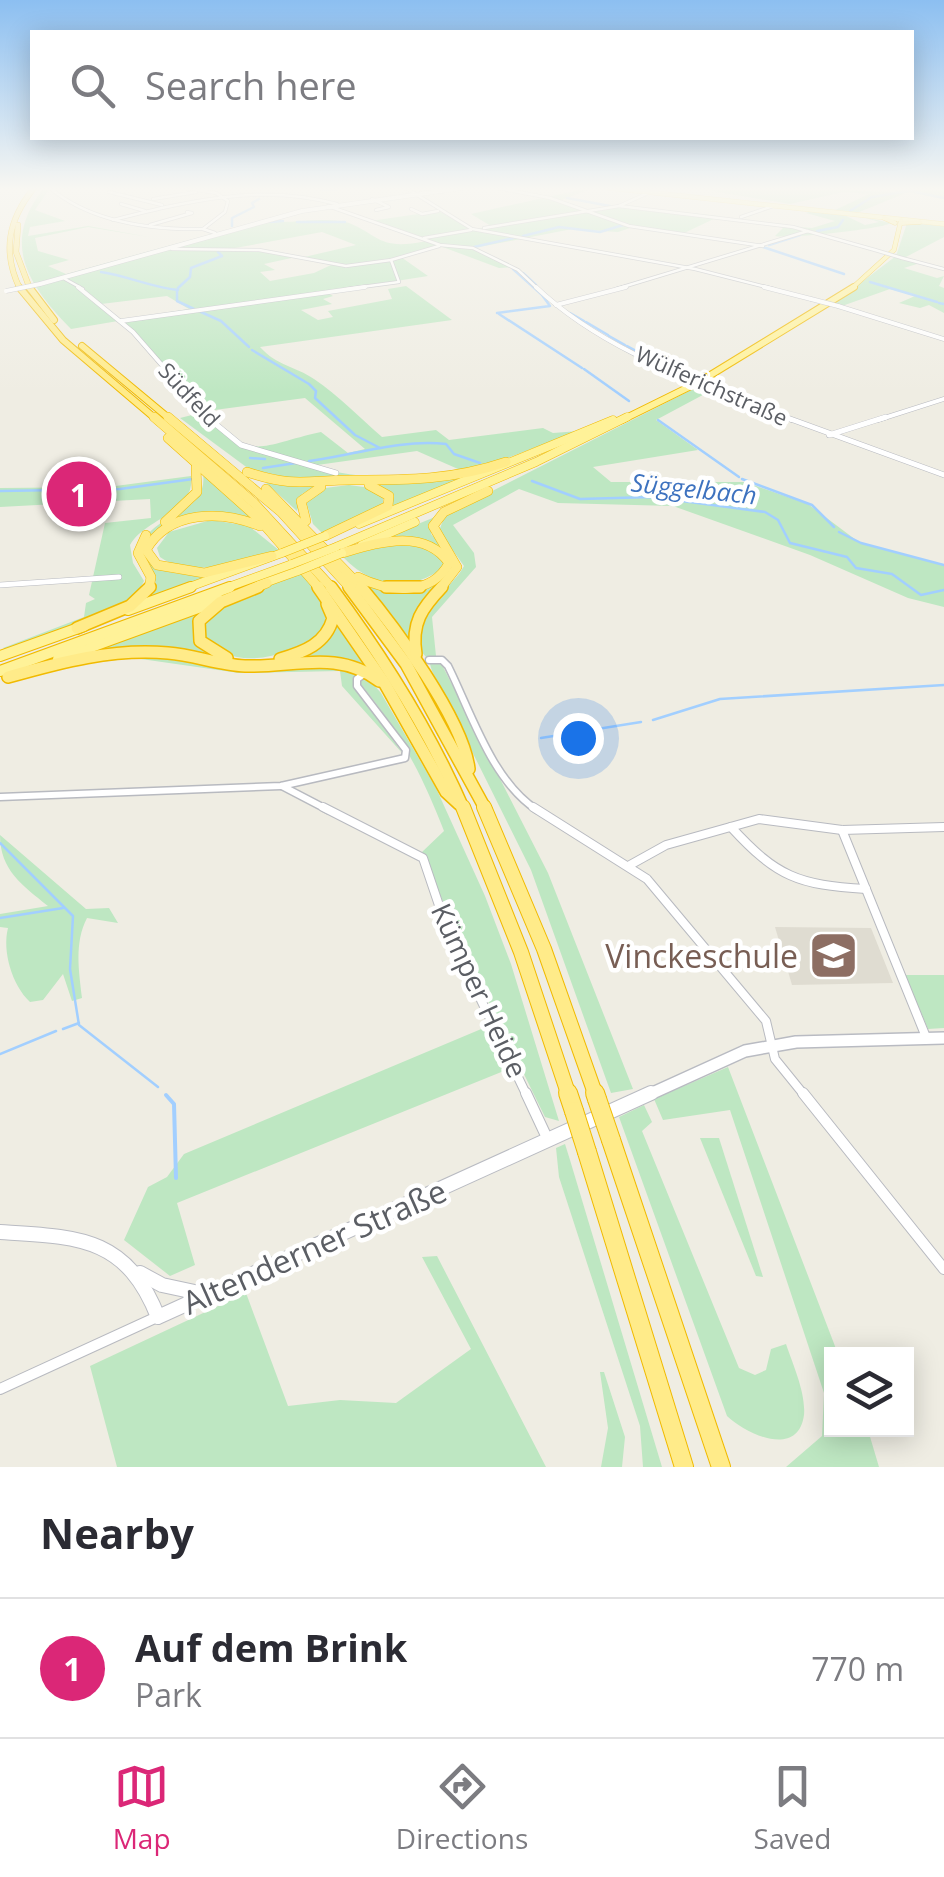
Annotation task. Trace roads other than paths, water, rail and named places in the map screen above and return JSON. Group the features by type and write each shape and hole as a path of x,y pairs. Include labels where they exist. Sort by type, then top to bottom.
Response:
{"highway":[{"path":"11,256 15,280 50,326 250,499 339,596 402,690 466,810 520,943 684,1467"},
{"path":"17,256 29,288 78,343 262,496 328,562 408,667 470,774 542,937 721,1467"},
{"path":"470,774 469,755 413,642 415,619 424,603 454,574 458,562 433,526 444,512 623,422 696,380 786,326 880,256"},
{"path":"336,548 696,380"},
{"path":"142,408 190,460 275,537 324,596 370,660 446,792 466,810"},
{"path":"166,416 247,472 336,548 366,582 402,588 434,582 449,563 438,549 410,542 336,548"},
{"path":"247,472 286,485 351,480 416,482 467,475 612,420"},
{"path":"2,669 286,561 336,548 623,422"},
{"path":"2,669 77,628 130,606 149,590 151,577 138,548 148,533 196,496 200,476 190,460"},
{"path":"336,548 506,462"},
{"path":"312,528 300,505 316,488 352,483 376,487 388,496 384,510 336,548"},
{"path":"77,628 336,548 488,491"},
{"path":"275,537 251,521 208,516 160,531 146,550 157,565 194,573 286,561"},
{"path":"336,548 425,664"},
{"path":"286,561 267,582 221,602 203,616 196,632 204,646 224,657 251,661 304,652 326,636 332,625 324,596"},
{"path":"2,669 267,582"},
{"path":"2,669 146,651 244,666 334,661 369,672 390,697"}],"main road":[{"path":"771,1044 944,1038"},
{"name":"Altenderner Straße","path":"158,1317 745,1051 771,1044"},
{"path":"0,1232 97,1243 121,1254 140,1272 177,1290 207,1294"},
{"path":"140,1272 158,1317"}],"street":[{"path":"3,291 142,256"},
{"path":"293,256 342,266 403,256"},
{"name":"Wülferichstraße","path":"491,256 513,267 555,305 649,360 828,436 944,475"},
{"path":"624,256 695,269 838,306 944,340"},
{"path":"555,305 732,256"},
{"path":"897,256 944,269"},
{"path":"120,321 399,282 391,260"},
{"name":"Südfeld","path":"65,278 84,288 120,321 233,440 336,473"},
{"path":"828,436 944,400"},
{"path":"0,584 119,577"},
{"path":"425,664 442,660 448,666 520,799 630,865 650,882 770,1028 774,1059 944,1270"},
{"path":"280,786 408,755 358,686 356,679 364,674"},
{"name":"Kümper Heide","path":"0,797 280,786 423,858 447,930 548,1140"},
{"path":"630,865 649,851 772,818 842,830 944,827"},
{"path":"730,827 770,870 789,882 866,889"},
{"path":"842,830 927,1039"},
{"name":"Altenderner Straße","path":"0,1389 158,1317"}],"waterway":[{"path":"178,288 190,277 191,268 221,256"},
{"path":"791,256 844,274"},
{"path":"513,269 541,294"},
{"path":"101,272 178,290"},
{"path":"523,273 536,285"},
{"path":"870,282 937,302"},
{"path":"177,291 177,301 194,309"},
{"path":"497,313 550,306 542,295"},
{"path":"939,303 944,304"},
{"path":"201,312 221,321 249,347"},
{"path":"570,313 584,321"},
{"path":"499,314 582,368"},
{"path":"586,322 608,335"},
{"path":"609,336 625,345"},
{"path":"627,346 642,354"},
{"path":"252,350 309,384 316,391 315,398 355,435 380,448"},
{"path":"660,364 667,367"},
{"path":"670,368 688,376"},
{"path":"584,369 629,401"},
{"path":"718,388 739,396"},
{"path":"741,397 761,406"},
{"path":"763,407 774,411"},
{"path":"658,420 739,477"},
{"name":"Süggelbach","path":"309,461 429,443 446,444 454,454 480,463"},
{"path":"250,458 265,459"},
{"name":"Süggelbach","path":"263,468 296,463"},
{"name":"Süggelbach","path":"0,491 120,489 193,479"},
{"path":"742,479 812,505 834,527"},
{"name":"Süggelbach","path":"532,481 580,499 652,497 765,512 778,520 790,543 847,557 856,568 892,574 921,595 944,590"},
{"path":"839,532 861,543 944,565"},
{"path":"653,720 720,699 944,685"},
{"path":"541,738 641,722"},
{"path":"0,843 73,916 70,969 79,1023"},
{"path":"0,918 63,908"},
{"path":"63,1029 79,1023"},
{"path":"79,1023 158,1087"},
{"path":"0,1054 56,1031"},
{"path":"166,1095 174,1104 176,1178"}],"place":[{"name":"Auf dem Brink","path":"79,494"},
{"name":"Vinckeschule","path":"833,955"}]}
